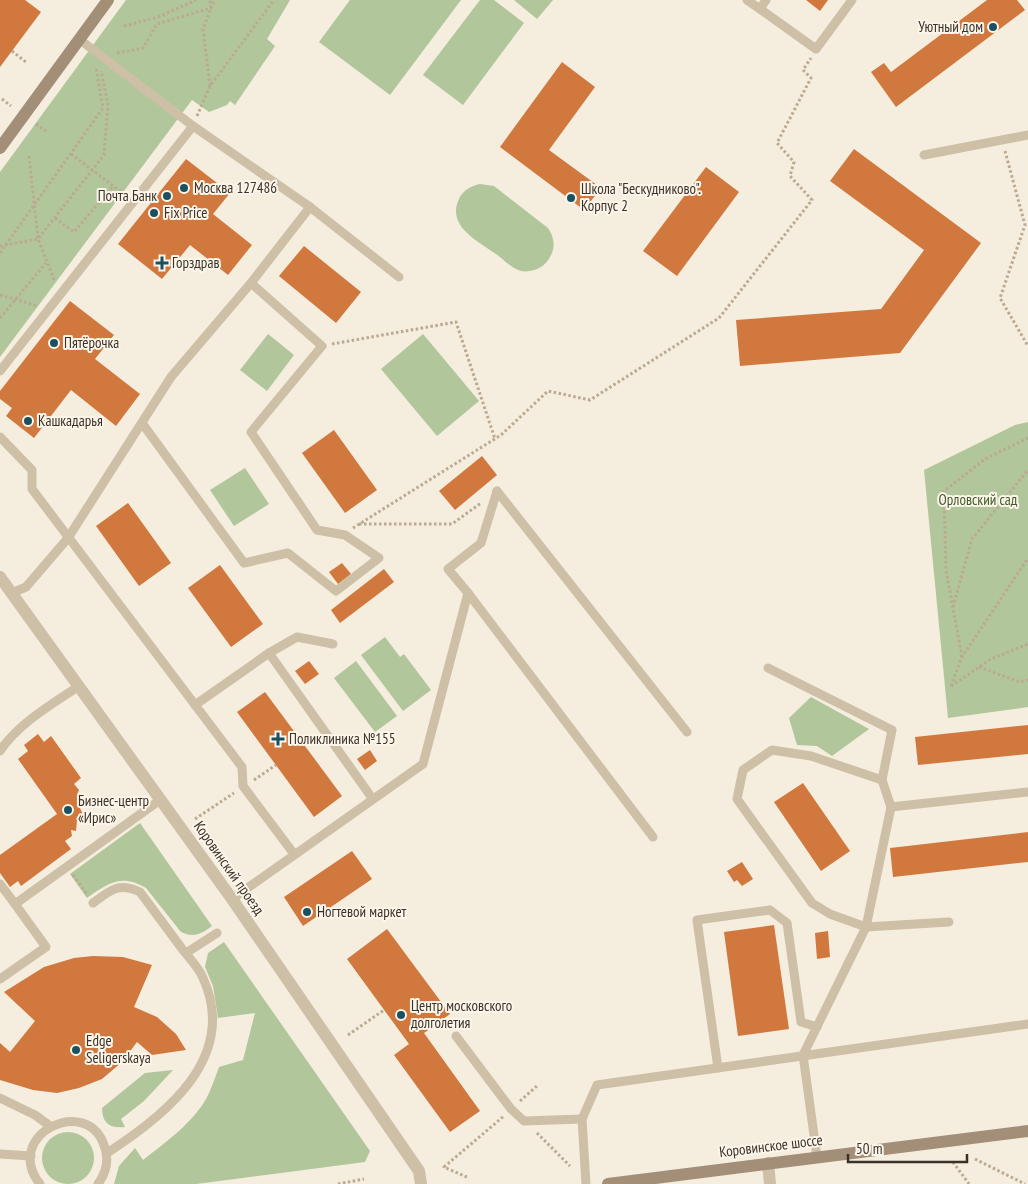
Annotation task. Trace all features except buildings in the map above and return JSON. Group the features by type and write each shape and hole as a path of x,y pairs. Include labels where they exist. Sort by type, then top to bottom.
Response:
{"main road":[{"path":"0,148 79,39 103,2"},
{"name":"Коровинское шоссе","path":"614,1184 1028,1130"}],"street":[{"name":"Коровинский проезд","path":"0,577 232,899 419,1171 421,1184"},
{"path":"768,1163 770,1184"}],"lane":[{"path":"747,0 816,49 852,0"},
{"path":"760,9 766,0"},
{"path":"79,39 193,126 310,207 399,277"},
{"path":"0,370 193,126"},
{"path":"924,155 1028,135"},
{"path":"12,593 26,587 68,538 171,377 251,283 310,207"},
{"path":"142,423 244,563 288,553 336,591 379,558 345,535 317,530 251,432 322,346 251,283"},
{"path":"0,436 32,470 32,489 242,767 243,786 294,854"},
{"path":"497,492 481,543 448,569 652,837"},
{"path":"497,492 687,732"},
{"path":"232,899 422,764 468,593"},
{"path":"195,705 269,653 297,637 333,644"},
{"path":"269,653 372,798"},
{"path":"768,668 892,730 882,780 891,807 866,927 804,1055 817,1157"},
{"path":"0,751 8,739 29,721 79,686"},
{"path":"882,780 811,756 772,750 744,770 737,799 812,903 830,914 866,927 950,922"},
{"path":"891,807 1028,792"},
{"path":"15,904 160,800"},
{"path":"0,884 46,947 0,979"},
{"path":"93,903 113,889 128,887 140,892 202,976 209,994 213,1017 210,1045 200,1067 176,1099 142,1130 107,1153"},
{"path":"718,1068 698,920 770,910 787,923 801,1022 817,1027"},
{"path":"186,953 217,933"},
{"path":"586,1184 582,1119 597,1085 1028,1024"},
{"path":"456,1036 511,1109 524,1121 582,1119"},
{"path":"0,1098 35,1115 50,1126"},
{"path":"40,1184 34,1174 31,1156 37,1139 50,1126 67,1121 85,1125 100,1136 107,1153 105,1172 98,1184"},
{"path":"0,1154 31,1156"}],"path":[{"path":"124,26 158,17 196,0"},
{"path":"210,0 211,8"},
{"path":"210,86 203,29 215,0"},
{"path":"193,126 210,86 274,0"},
{"path":"102,56 143,48 157,24 211,8"},
{"path":"345,535 359,524 495,439 548,391 590,400 718,318 812,200 790,176 794,162 777,143 811,78 803,70 816,49"},
{"path":"12,51 28,63"},
{"path":"0,246 5,246 38,239 104,156 108,105 101,69 95,65 103,108 71,154 35,204 5,246 0,253"},
{"path":"2,99 11,106"},
{"path":"36,124 47,132"},
{"path":"1002,141 1025,225 1000,298 1028,346"},
{"path":"71,154 134,201"},
{"path":"29,156 38,239 60,294"},
{"path":"55,218 74,232 113,186"},
{"path":"0,318 46,263"},
{"path":"0,295 48,309"},
{"path":"322,346 456,322 495,439"},
{"path":"962,657 946,570 944,491 985,459 1028,438"},
{"path":"952,608 972,539 1028,470"},
{"path":"359,524 452,524 497,492"},
{"path":"1028,558 962,657 951,686 991,659 1028,644"},
{"path":"979,667 1020,682 1028,680"},
{"path":"68,867 93,903"},
{"path":"348,1035 384,1010"},
{"path":"468,1177 444,1167 538,1084"},
{"path":"524,1121 570,1166"},
{"path":"976,1159 1025,1184"},
{"path":"953,1162 969,1184"},
{"path":"338,1184 364,1179"}],"green space":[{"path":"126,0 290,0 267,39 275,46 235,105 230,101 227,105 209,112 192,100 0,357 0,172"},
{"path":"350,0 461,0 390,95 319,42"},
{"path":"480,0 494,0 524,23 463,105 423,75"},
{"path":"514,0 553,0 537,19"},
{"path":"480,184 494,186 548,228 553,238 554,246 548,261 542,266 534,270 525,271 514,268 473,238 460,225 456,209 459,199 468,189"},
{"path":"268,334 294,355 267,391 240,370"},
{"path":"423,334 479,401 437,436 381,369"},
{"name":"Орловский сад","path":"1028,422 1028,707 948,718 924,470 1015,425"},
{"path":"245,468 269,504 234,526 210,490"},
{"path":"385,637 400,657 404,654 431,690 403,711 361,655"},
{"path":"356,661 397,716 375,732 334,678"},
{"path":"811,697 869,729 832,756 817,746 797,745 789,718"},
{"path":"140,823 212,926 194,935 181,932 146,888 129,881 115,882 101,888 87,898 70,874"},
{"path":"224,942 370,1151 365,1162 196,1184 114,1184 119,1166 135,1148 143,1160 171,1138 197,1113 210,1090 219,1067 243,1060 255,1013 218,1018 213,986 205,967 208,953"},
{"path":"173,1070 144,1101 121,1119 125,1127 111,1126 105,1121 102,1108 145,1073"},
{"path":"63,1132 73,1132 82,1136 90,1144 94,1158 90,1172 82,1180 73,1184 63,1184 54,1180 46,1172 42,1163 42,1153 46,1144 54,1136"}],"place":[{"name":"Уютный дом","path":"993,27"},
{"name":"Москва 127486","path":"184,188"},
{"name":"Почта Банк","path":"167,196"},
{"name":"Школа \"Бескудниково\". Корпус 2","path":"571,198"},
{"name":"Fix Price","path":"154,213"},
{"name":"Горздрав","path":"162,263"},
{"name":"Пятёрочка","path":"54,343"},
{"name":"Кашкадарья","path":"28,421"},
{"name":"Поликлиника №155","path":"278,739"},
{"name":"Бизнес-центр «Ирис»","path":"68,810"},
{"name":"Ногтевой маркет","path":"307,912"},
{"name":"Центр московского долголетия","path":"401,1015"},
{"name":"Edge Seligerskaya","path":"76,1050"}]}
